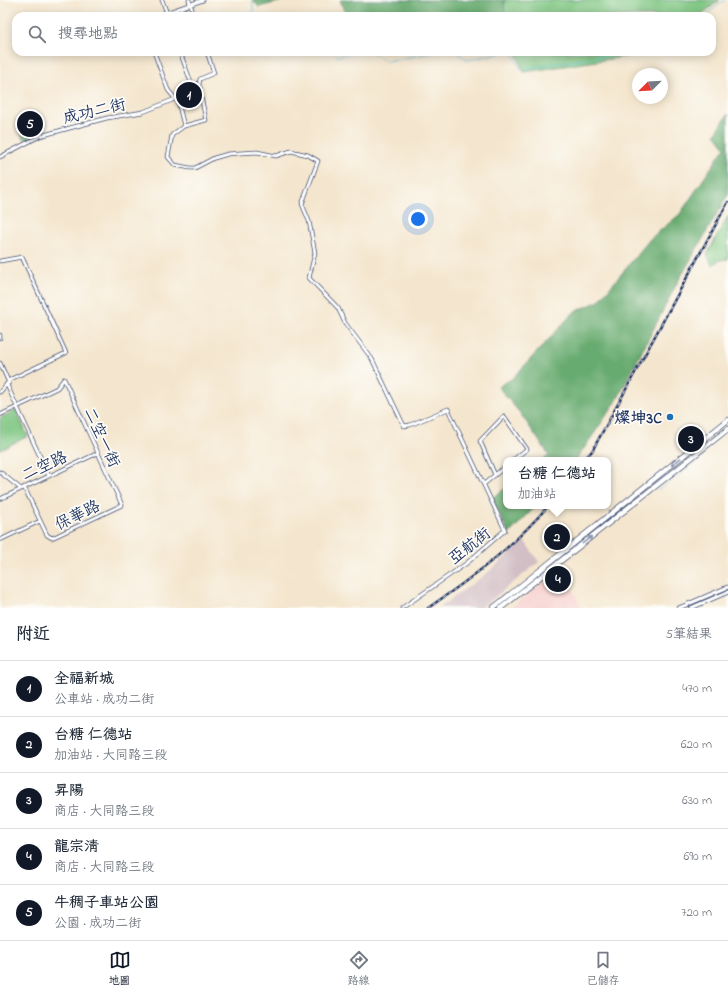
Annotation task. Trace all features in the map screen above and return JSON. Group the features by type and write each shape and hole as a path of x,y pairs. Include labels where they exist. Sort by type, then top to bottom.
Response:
{"main road":[{"path":"493,608 728,420"},
{"path":"502,608 728,429"}],"street":[{"path":"162,0 166,12"},
{"path":"189,0 193,12"},
{"path":"172,12 203,0"},
{"path":"155,56 168,90 178,102 184,126 206,120 199,86"},
{"path":"181,56 192,85 191,91 195,93 199,91 200,79 214,73 208,56"},
{"path":"192,85 196,84 199,86"},
{"name":"成功二街","path":"0,157 25,143 52,132 107,118 143,112 191,91"},
{"name":"亞航街","path":"184,126 172,135 168,157 176,165 195,168 214,158 228,154 257,152 276,156 291,151 308,155 318,161 302,204 309,221 314,253 309,278 338,308 345,323 372,359 404,426 410,425 448,409 484,484 505,532 467,564 402,608"},
{"path":"0,261 22,257 66,353 11,380 0,392"},
{"path":"0,363 17,408 49,476"},
{"name":"二空一街","path":"17,408 57,388 64,379 122,505"},
{"path":"0,415 17,408"},
{"path":"495,476 480,442 504,416 527,448 516,457"},
{"name":"二空路","path":"0,499 98,453"},
{"path":"484,484 503,469"},
{"name":"保華路","path":"0,472 23,488 47,535 52,538 122,505"},
{"path":"0,540 40,521"},
{"path":"679,608 728,587"},
{"path":"691,608 728,592"}],"shaded area":[{"path":"524,540 539,562 481,608 439,608 490,571"},
{"path":"563,567 581,608 511,608 532,591"}],"green space":[{"path":"252,0 286,0 259,7"},
{"path":"340,0 504,0 505,12 345,12"},
{"path":"504,0 720,0 704,12 505,12"},
{"path":"518,56 630,56 524,72"},
{"path":"728,114 728,195 676,285 617,400 578,457 547,457 549,455 520,413 498,387 513,378 574,312 599,301 650,239 680,214 725,147 715,134"},
{"path":"32,119 39,134 25,140 19,130"},
{"path":"728,216 728,259 720,260 712,265 707,254"},
{"path":"16,410 28,436 0,450 0,418"},
{"path":"503,490 503,509 533,509 509,534 492,498"}],"waterway":[{"path":"253,0 253,12"},
{"path":"709,12 725,0"},
{"path":"378,56 386,61 415,56"},
{"path":"462,56 468,60 486,56"},
{"path":"514,56 521,69 604,56"},
{"path":"658,490 702,457"}],"railway":[{"path":"587,457 592,451 728,202"},
{"path":"428,608 491,561 521,535 545,509"}],"place":[{"name":"全福新城","path":"189,95"},
{"name":"牛稠子車站公園","path":"30,124"},
{"name":"燦坤3C","path":"670,417"},
{"name":"昇陽","path":"691,439"},
{"name":"台糖 仁德站","path":"557,537"},
{"name":"龍宗清","path":"558,579"}]}
